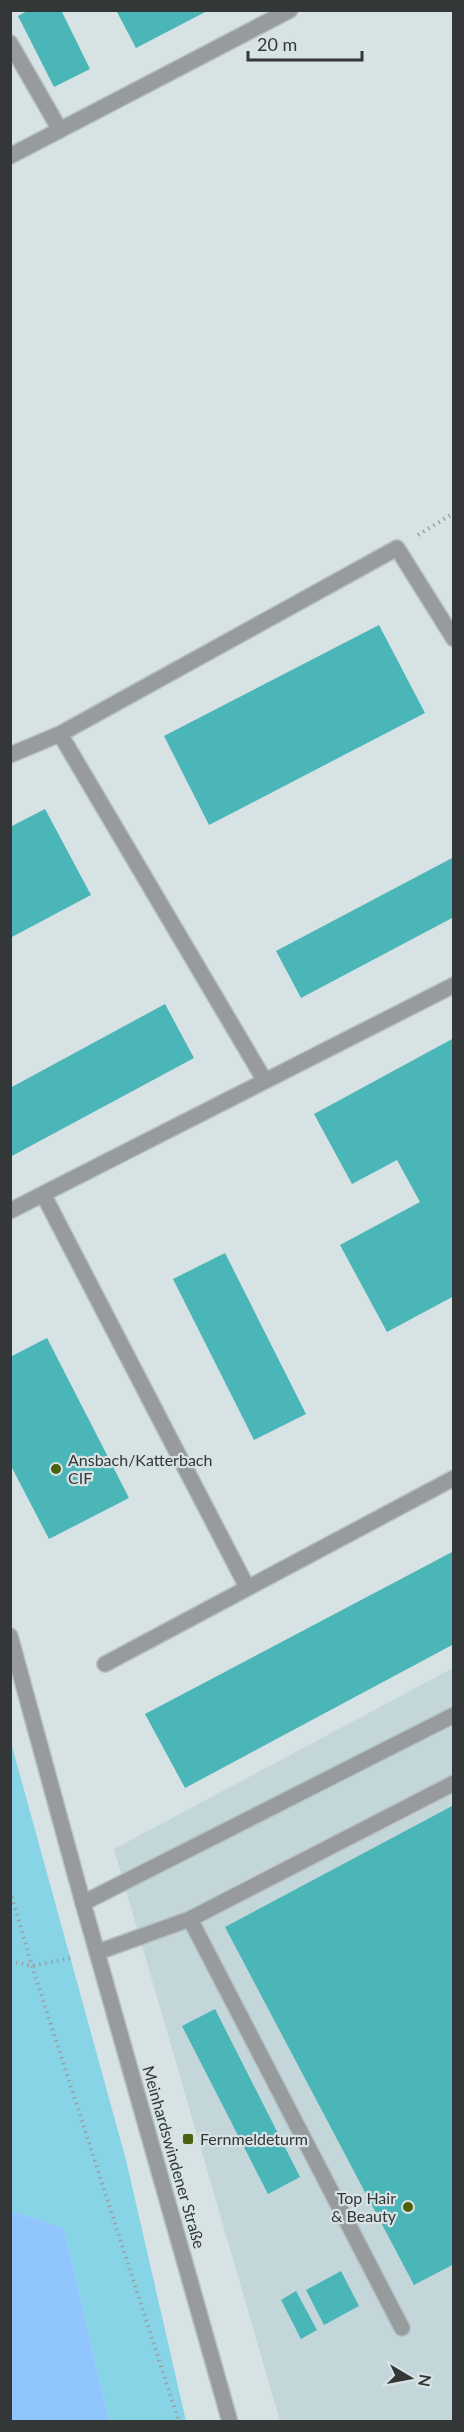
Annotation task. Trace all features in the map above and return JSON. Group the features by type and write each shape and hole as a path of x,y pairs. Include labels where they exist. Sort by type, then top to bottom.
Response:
{"street":[{"path":"10,156 290,10"},
{"path":"10,43 60,130"},
{"path":"10,755 60,734 397,548 453,639"},
{"path":"60,734 265,1081"},
{"path":"10,1211 453,985"},
{"path":"43,1194 248,1587"},
{"path":"105,1664 453,1478"},
{"name":"Meinhardswindener Straße","path":"10,1636 82,1903 98,1952 230,2421"},
{"path":"82,1903 453,1714"},
{"path":"98,1952 190,1919 453,1783"},
{"path":"190,1919 402,2328"}],"path":[{"path":"397,548 453,513"},
{"path":"10,1892 179,2421"},
{"path":"10,1961 32,1966 98,1952"}],"shaded area":[{"path":"453,1668 453,2421 280,2421 114,1849"},
{"path":"10,1739 126,2160 186,2421 109,2421 64,2228 11,2211"},
{"path":"11,2211 64,2228 109,2421 11,2421"}],"building":[{"path":"29,10 61,10 90,69 54,87 18,16"},
{"path":"116,10 209,10 136,48"},
{"path":"379,625 425,713 209,825 164,736"},
{"path":"45,809 91,895 10,938 10,827"},
{"path":"454,857 454,917 301,998 276,951"},
{"path":"165,1004 194,1058 10,1157 10,1088"},
{"path":"454,1038 454,1296 387,1332 340,1245 420,1202 397,1160 352,1184 314,1114"},
{"path":"225,1253 306,1414 254,1440 173,1279"},
{"path":"47,1338 129,1498 49,1539 10,1464 10,1357"},
{"path":"454,1551 454,1644 185,1788 145,1714"},
{"path":"454,1805 454,2264 414,2285 225,1927"},
{"path":"215,2009 300,2177 268,2194 182,2026"},
{"path":"341,2271 359,2306 324,2325 306,2290"},
{"path":"296,2291 317,2330 301,2339 281,2300"}],"place":[{"name":"Ansbach/Katterbach CIF","path":"56,1469"},
{"name":"Fernmeldeturm","path":"188,2139"},
{"name":"Top Hair & Beauty","path":"408,2207"}]}
